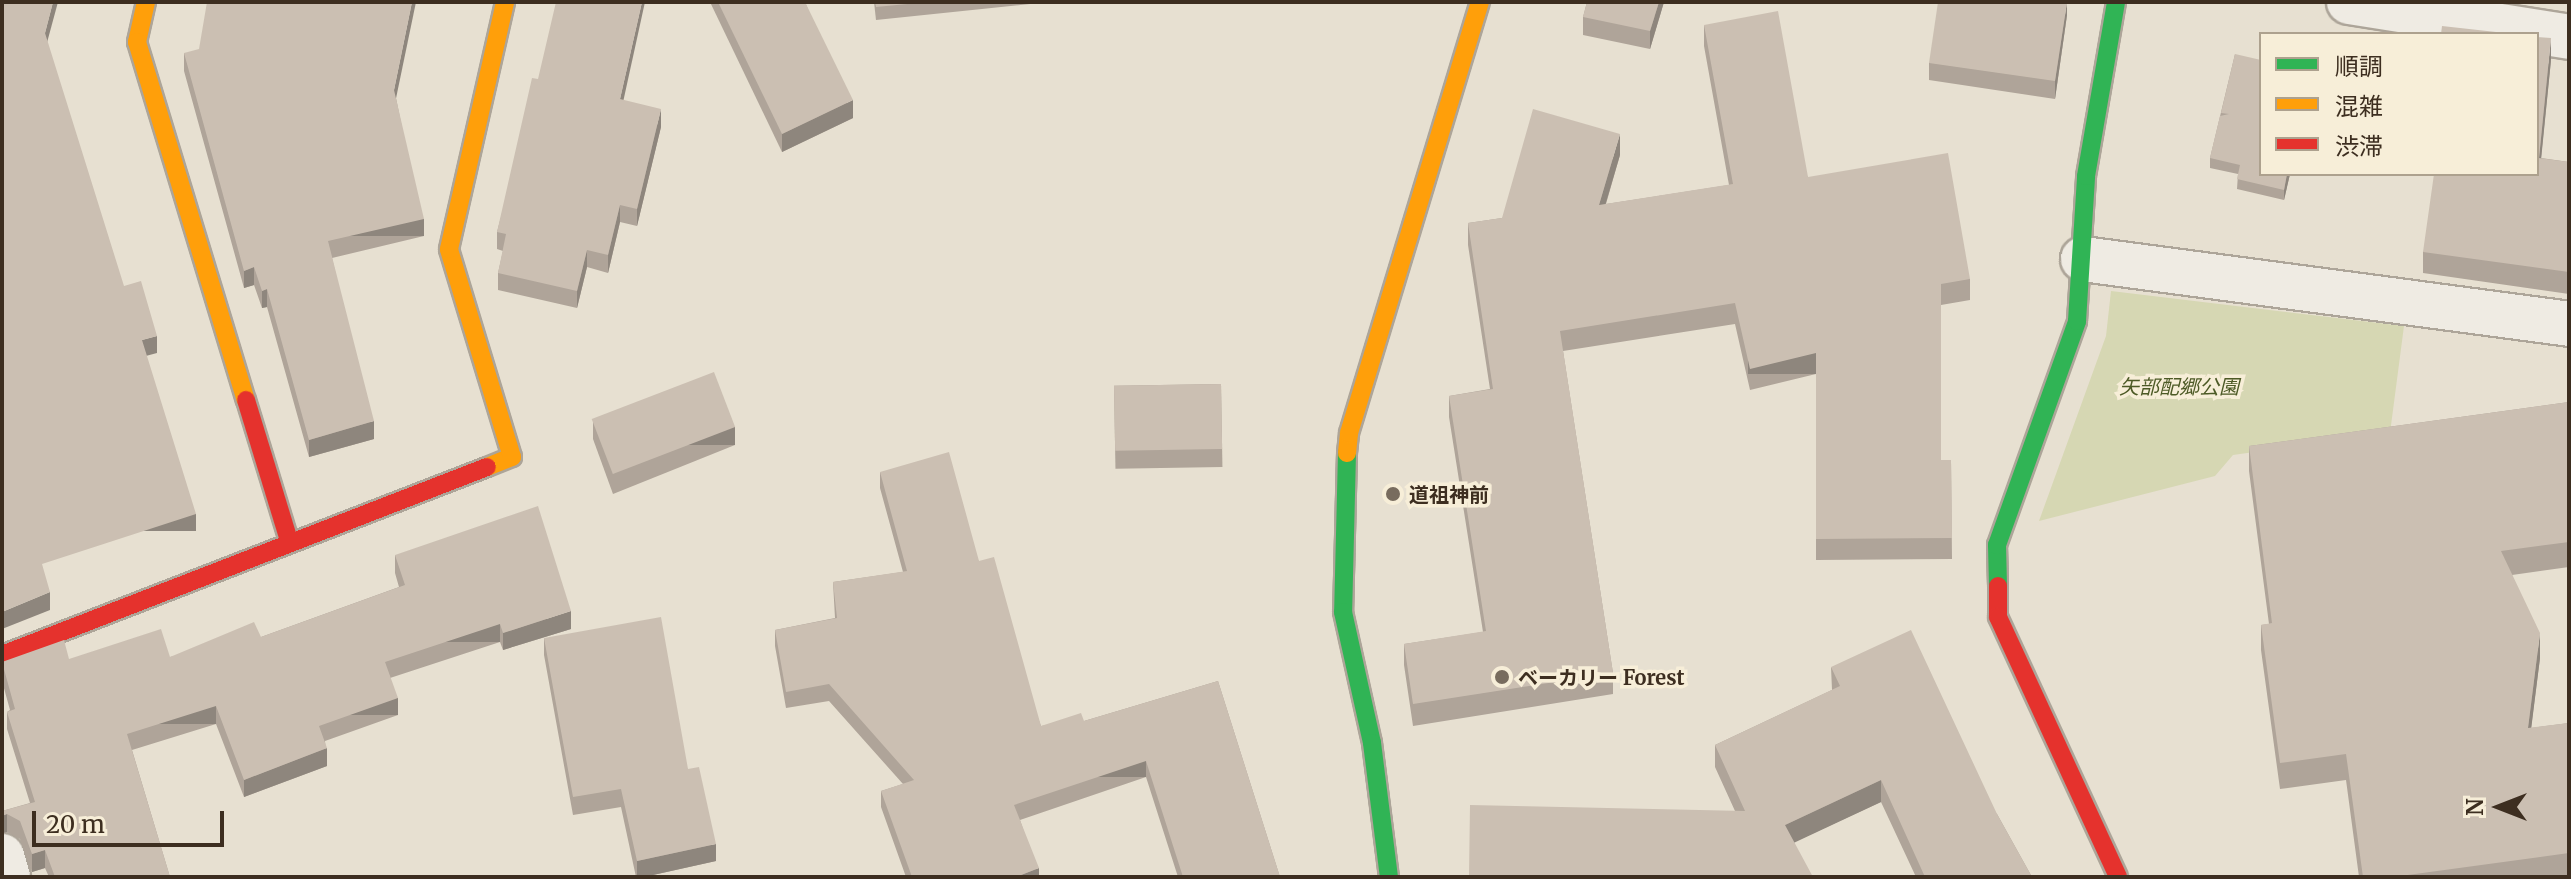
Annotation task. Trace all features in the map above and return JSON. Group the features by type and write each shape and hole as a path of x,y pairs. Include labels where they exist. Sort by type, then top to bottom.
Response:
{"street":[{"path":"146,2 137,42 289,541"},
{"path":"2,655 289,541 512,457 486,358 449,249 505,2"},
{"path":"1389,877 1372,743 1343,612 1342,516 1349,433 1476,28 1480,2"},
{"path":"2116,2 2086,176 2077,321 1997,545 1998,617 2118,877"},
{"path":"2349,2 2538,32"},
{"path":"2539,32 2569,37"},
{"path":"2083,259 2569,324"},
{"path":"2,856 8,877"}],"green space":[{"name":"矢部配郷公園","path":"2111,291 2404,326 2390,433 2233,455 2215,476 2039,521 2106,336"}],"building":[{"path":"2,2 53,2 45,33 124,286 141,281 157,336 142,340 196,514 42,564 50,592 2,612"},
{"path":"207,2 412,2 394,90 424,219 328,241 374,421 309,440 267,289 262,291 254,267 244,271 184,53 199,49"},
{"path":"556,2 642,2 620,99 661,109 637,209 620,205 608,255 587,250 577,291 498,273 506,234 497,232 532,78 538,79"},
{"path":"718,2 805,2 853,100 782,134"},
{"path":"875,2 928,2 876,7"},
{"path":"1587,2 1659,2 1650,31 1583,17"},
{"path":"1938,2 2067,2 2055,81 1929,63"},
{"path":"1778,11 1808,177 1948,153 1970,279 1941,284 1941,460 1951,460 1952,538 1816,539 1816,353 1750,369 1735,303 1560,331 1613,673 1413,704 1404,644 1486,631 1449,396 1493,389 1468,223 1502,218 1533,109 1620,134 1599,205 1733,184 1704,25"},
{"path":"2442,26 2496,32 2441,32"},
{"path":"2539,37 2551,38 2539,158"},
{"path":"2235,54 2259,60 2259,176 2287,176 2284,190 2237,179 2240,165 2210,158 2220,116 2229,114 2221,113"},
{"path":"2539,158 2569,162 2569,272 2423,252 2434,176 2539,176"},
{"path":"714,372 735,427 613,474 592,419"},
{"path":"1221,384 1222,449 1115,451 1114,386"},
{"path":"2569,402 2569,542 2501,551 2540,633 2528,728 2569,723 2569,853 2393,877 2363,877 2346,754 2280,763 2261,625 2272,623 2249,446"},
{"path":"949,452 979,561 994,557 1041,726 1081,713 1084,721 1218,681 1280,877 1183,877 1146,761 1014,805 1039,868 1016,877 912,877 881,791 914,780 829,684 786,692 775,630 837,618 833,582 907,571 880,472"},
{"path":"538,506 571,611 503,633 500,624 385,662 398,698 319,726 327,748 244,780 216,706 127,734 170,877 55,877 45,850 32,854 20,821 7,814 2,816 2,811 35,802 7,712 15,709 2,662 64,640 69,659 161,629 170,657 254,622 261,637 405,585 395,555"},
{"path":"661,617 688,769 699,767 716,844 637,861 621,789 573,797 544,638"},
{"path":"1911,630 1997,814 2032,877 1925,877 1881,780 1785,825 1813,877 1469,877 1470,805 1745,811 1715,745 1840,686 1831,667"}],"traffic: fast":[{"path":"1998,586 1997,545 2077,321 2086,176 2116,2"},
{"path":"1347,453 1343,612 1372,743 1389,877"}],"traffic: slow":[{"path":"146,2 137,42 246,400"},
{"path":"487,467 512,457 449,249 505,2"},
{"path":"1347,453 1349,433 1480,2"}],"traffic: jam":[{"path":"246,400 289,541"},
{"path":"2,655 487,467"},
{"path":"1998,586 1998,617 2118,877"}],"place":[{"name":"道祖神前","path":"1393,494"},
{"name":"ベーカリー Forest","path":"1502,677"}]}
